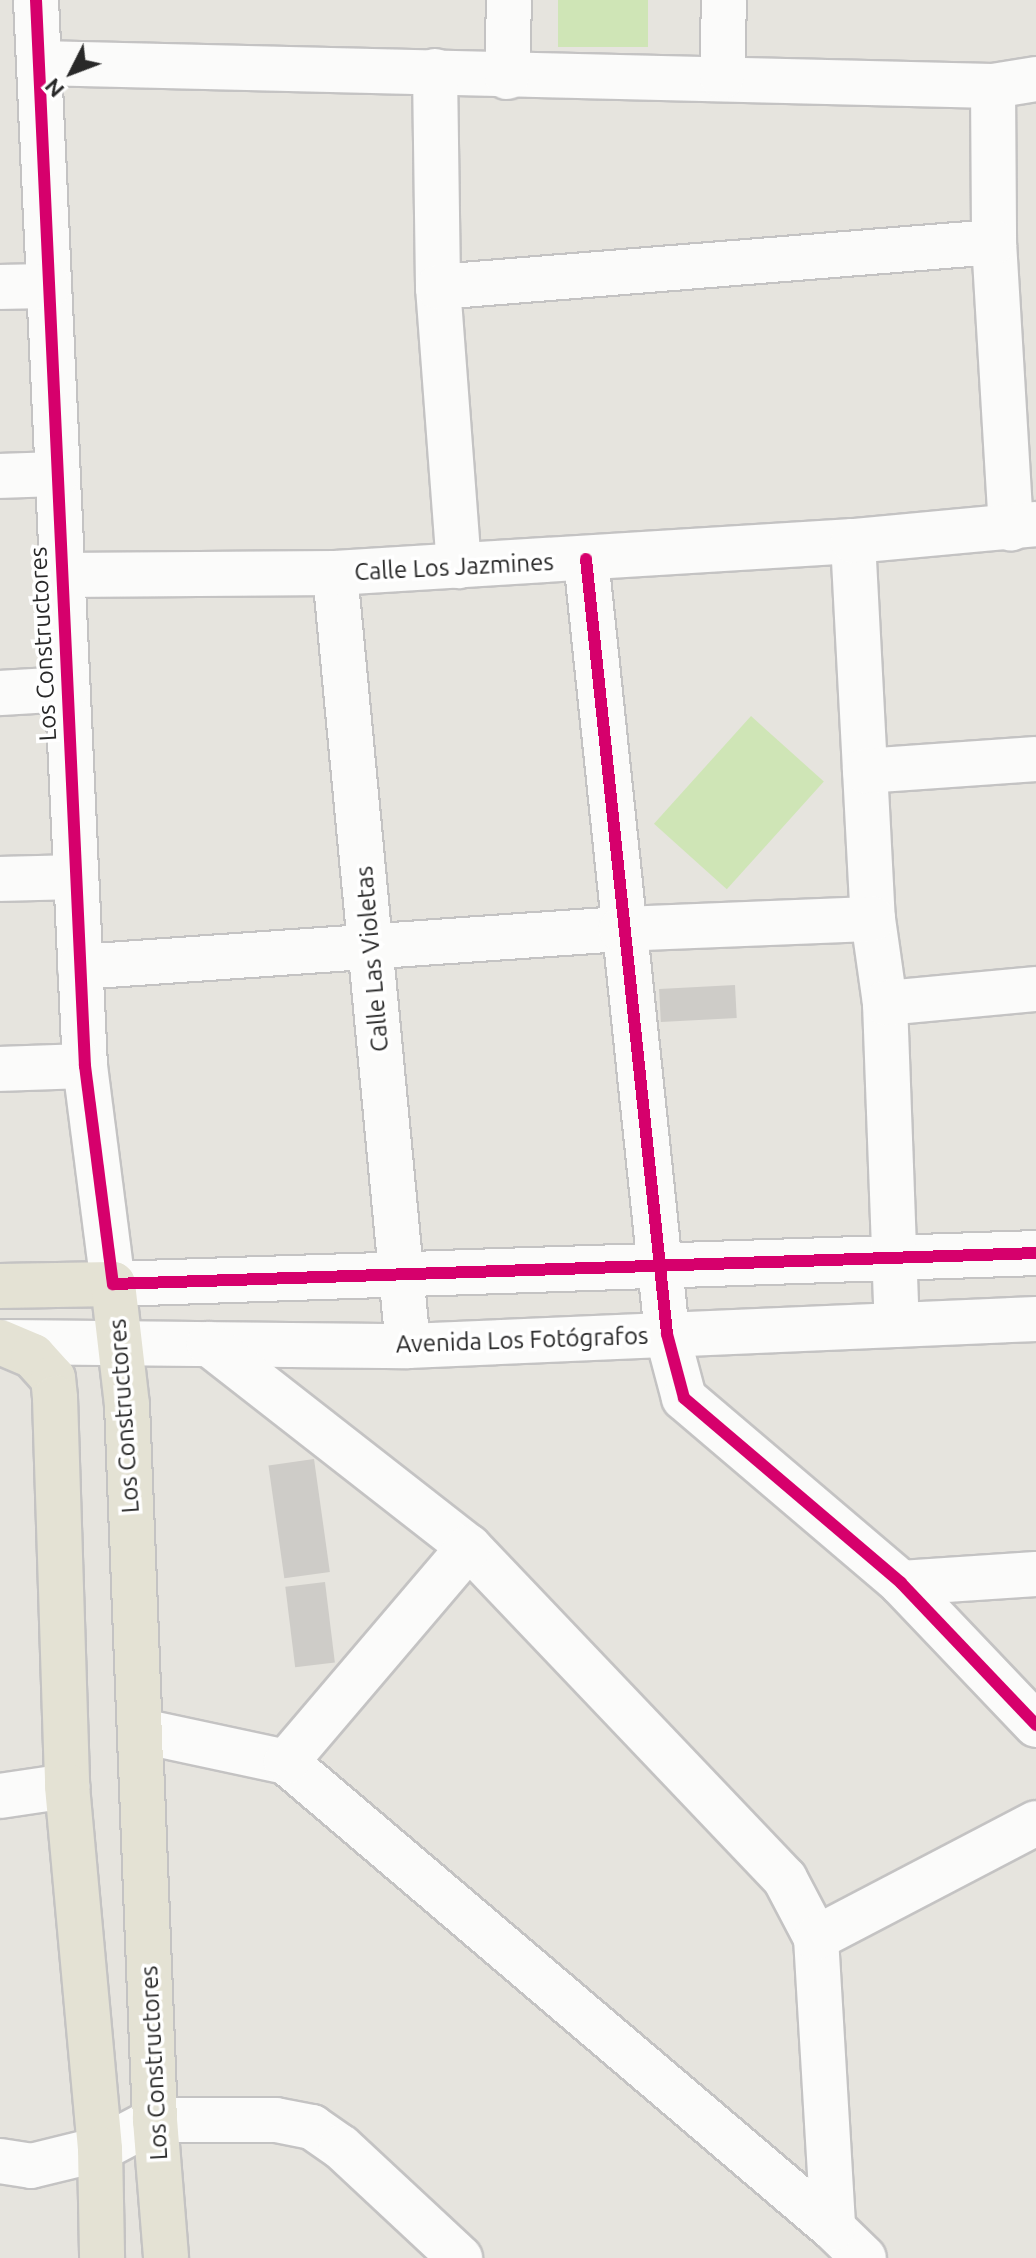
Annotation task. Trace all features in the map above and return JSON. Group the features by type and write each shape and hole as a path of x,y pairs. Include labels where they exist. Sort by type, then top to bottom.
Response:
{"main road":[{"path":"0,1286 113,1284"},
{"name":"Los Constructores","path":"113,1284 120,1343 142,1731 155,2120 166,2258"},
{"path":"4,1342 33,1356 53,1378 67,1786 100,2149 102,2258"}],"street":[{"name":"Los Constructores","path":"36,0 85,1066 113,1284"},
{"path":"507,77 509,0"},
{"path":"722,77 724,0"},
{"path":"39,63 435,71 507,77 722,77 993,86 1036,79"},
{"path":"435,71 438,287 459,566"},
{"path":"993,86 994,242 1024,526"},
{"path":"438,287 994,242"},
{"path":"0,287 49,286"},
{"path":"0,476 57,474"},
{"name":"Calle Los Jazmines","path":"62,575 335,573 853,541 1024,526"},
{"path":"853,541 873,919 885,1003 897,1325"},
{"path":"586,559 621,929 659,1266 667,1334 684,1398 901,1583 1036,1725"},
{"name":"Calle Las Violetas","path":"335,573 408,1346"},
{"path":"0,693 67,689"},
{"path":"865,771 1036,759"},
{"path":"0,879 76,877"},
{"path":"80,967 621,929 873,919"},
{"path":"885,1003 1036,989"},
{"path":"0,1069 85,1066"},
{"path":"113,1284 1036,1253"},
{"name":"Avenida Los Fotógrafos","path":"4,1342 408,1346 1036,1319"},
{"path":"209,1344 469,1547 785,1879 816,1938 833,2228"},
{"path":"286,1762 469,1547"},
{"path":"901,1583 1036,1574"},
{"path":"142,1731 286,1762 833,2228 864,2258"},
{"path":"0,1796 67,1786"},
{"path":"816,1938 1036,1823"},
{"path":"0,2161 31,2166 100,2149 155,2120 276,2120 312,2127 375,2177 460,2258"}],"green space":[{"path":"558,0 648,0 648,47 558,47"},
{"path":"751,716 824,782 727,889 654,824"}],"building":[{"path":"735,985 737,1018 661,1022 659,989"},
{"path":"314,1459 330,1572 284,1578 268,1465"},
{"path":"325,1582 335,1662 295,1667 285,1587"}],"cycle path":[{"path":"36,0 85,1066 113,1284 1036,1253"},
{"path":"586,559 667,1334 684,1398 901,1583 1036,1725"}]}
